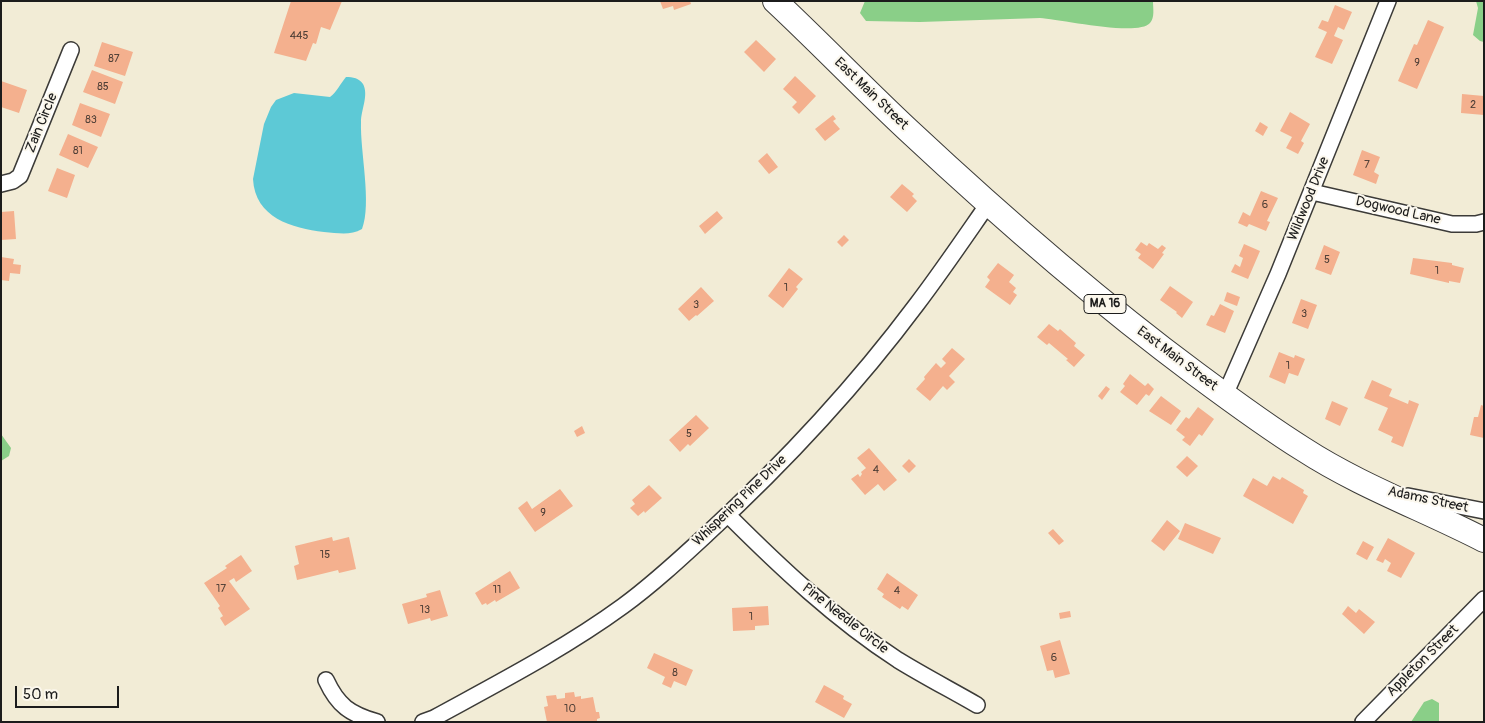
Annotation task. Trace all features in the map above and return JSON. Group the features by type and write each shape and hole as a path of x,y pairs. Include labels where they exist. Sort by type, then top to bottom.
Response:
{"main road":[{"name":"East Main Street","path":"775,1 872,97 988,204 1105,304 1225,395 1304,450 1372,488 1484,540"}],"street":[{"name":"Wildwood Drive","path":"1225,395 1312,192 1388,1"},
{"name":"Zain Circle","path":"1,184 13,181 20,176 71,50"},
{"name":"Dogwood Lane","path":"1312,192 1452,224 1484,222"},
{"name":"Whispering Pine Drive","path":"423,722 434,718 501,681 609,616 655,580 728,514 788,454 882,348 942,271 988,204"},
{"name":"Adams Street","path":"1372,488 1484,512"},
{"name":"Pine Needle Circle","path":"728,514 771,558 854,629 898,659 977,705"},
{"name":"Appleton Street","path":"1363,722 1484,599"},
{"path":"326,680 334,696 345,708 377,722"}],"green space":[{"path":"865,1 1153,1 1153,18 1150,23 1143,27 1130,28 1115,28 1040,18 920,22 866,21 860,13"},
{"path":"1476,1 1484,1 1484,42 1473,35 1478,8"},
{"path":"1,434 11,448 9,456 1,461"},
{"path":"1432,699 1439,703 1439,722 1411,722 1424,702"}],"water":[{"path":"346,77 360,80 365,88 361,134 366,206 362,229 353,233 324,232 288,224 268,212 260,203 255,192 253,179 264,124 276,100 294,93 330,97"}],"building":[{"path":"291,1 342,1 330,30 321,27 316,44 313,43 306,61 274,53"},
{"path":"660,1 690,1 691,4 674,10 673,6 663,9"},
{"path":"1335,5 1352,12 1344,30 1338,27 1334,36 1343,40 1332,64 1315,57 1327,32 1318,28 1322,20 1328,22"},
{"path":"1428,20 1444,27 1417,89 1398,81 1414,44 1417,45"},
{"path":"756,40 776,59 764,72 744,52"},
{"path":"102,42 133,52 125,76 94,66"},
{"path":"92,70 123,82 115,104 83,92"},
{"path":"795,76 816,96 799,114 792,107 797,102 783,89"},
{"path":"1,81 27,90 19,113 1,107"},
{"path":"1462,94 1484,96 1484,115 1461,113"},
{"path":"80,103 110,114 101,137 72,125"},
{"path":"1290,112 1310,124 1301,141 1304,143 1298,154 1286,148 1292,137 1280,131"},
{"path":"833,115 836,119 833,121 840,129 825,141 815,129"},
{"path":"1260,122 1268,127 1263,136 1255,131"},
{"path":"68,134 98,147 88,168 59,155"},
{"path":"1362,150 1380,157 1374,172 1379,175 1376,184 1353,175"},
{"path":"767,153 778,167 769,174 758,161"},
{"path":"57,168 75,175 67,198 48,191"},
{"path":"902,184 914,194 912,196 917,201 907,212 890,197"},
{"path":"1261,191 1278,198 1267,221 1270,222 1266,231 1249,224 1247,227 1238,223 1243,212 1250,216"},
{"path":"14,211 16,239 1,240 1,212"},
{"path":"717,211 723,218 705,234 699,226"},
{"path":"844,235 849,240 842,247 837,242"},
{"path":"1141,242 1147,246 1149,243 1158,249 1162,245 1166,248 1153,269 1138,258 1141,254 1135,250"},
{"path":"1244,244 1260,251 1248,279 1231,272 1235,264 1240,267 1243,258 1239,256"},
{"path":"1324,245 1340,252 1331,275 1315,269"},
{"path":"1,257 14,259 13,264 21,265 20,274 10,273 9,281 1,280"},
{"path":"1413,258 1452,263 1452,265 1464,268 1460,283 1449,281 1449,283 1410,274"},
{"path":"998,263 1014,275 1009,282 1016,288 1013,292 1017,295 1010,305 985,287 990,280 987,277"},
{"path":"789,268 803,279 796,287 798,289 783,308 768,296"},
{"path":"1170,286 1193,302 1182,318 1160,300"},
{"path":"701,287 714,301 689,321 678,309"},
{"path":"1227,292 1240,297 1237,306 1224,301"},
{"path":"1301,299 1317,305 1308,329 1292,323"},
{"path":"1220,304 1234,311 1225,333 1206,325 1211,315 1214,316"},
{"path":"1049,324 1058,331 1060,329 1076,343 1074,346 1085,355 1074,367 1066,360 1068,359 1049,343 1047,345 1037,337"},
{"path":"952,348 965,359 949,376 955,382 947,390 943,386 930,401 916,389 936,363 941,368 946,363 942,359"},
{"path":"1279,352 1294,358 1295,355 1305,359 1298,376 1289,373 1285,384 1269,377"},
{"path":"1130,374 1145,386 1148,383 1154,389 1149,396 1146,394 1137,405 1120,392"},
{"path":"1372,380 1392,389 1389,396 1408,404 1409,400 1419,404 1403,447 1391,442 1393,437 1378,430 1388,408 1364,398"},
{"path":"1106,386 1110,389 1102,400 1098,396"},
{"path":"1161,396 1181,411 1171,425 1149,411"},
{"path":"1332,401 1348,408 1340,426 1325,419"},
{"path":"1481,405 1484,406 1484,438 1470,435 1474,417 1478,417"},
{"path":"1198,407 1214,419 1202,436 1199,434 1190,446 1182,440 1185,437 1176,430 1186,417 1189,419"},
{"path":"696,415 709,428 690,446 688,444 680,452 669,440"},
{"path":"582,426 585,433 577,437 574,431"},
{"path":"869,448 897,480 884,491 878,484 865,495 851,479 858,474 860,477 861,472 866,468 857,458"},
{"path":"1187,456 1198,466 1187,477 1176,467"},
{"path":"909,459 916,466 909,473 902,466"},
{"path":"1273,476 1280,480 1282,477 1304,490 1303,493 1308,496 1293,524 1243,496 1253,478 1267,486"},
{"path":"649,485 662,498 645,513 644,511 638,516 630,508 635,504 632,500"},
{"path":"560,489 573,506 535,532 518,508 527,501 532,509"},
{"path":"1167,520 1180,531 1164,551 1151,541"},
{"path":"1185,523 1221,538 1213,554 1178,539"},
{"path":"1053,529 1064,541 1059,545 1048,533"},
{"path":"332,537 333,541 349,537 356,569 339,573 338,570 297,580 294,566 299,564 295,546"},
{"path":"1388,538 1415,553 1401,578 1387,571 1391,563 1385,559 1383,563 1376,560"},
{"path":"1363,541 1374,547 1367,560 1356,554"},
{"path":"241,555 252,571 236,582 234,578 229,581 250,609 225,626 220,618 223,616 218,608 220,606 204,583 227,568 225,566"},
{"path":"510,571 520,588 496,602 495,600 487,605 486,603 482,605 475,593"},
{"path":"887,573 918,595 908,610 902,606 900,609 882,597 884,594 877,589"},
{"path":"440,590 448,616 431,621 430,618 408,624 402,604 427,597 426,594"},
{"path":"768,606 769,625 755,626 755,630 733,631 732,608"},
{"path":"1348,606 1356,613 1359,609 1375,622 1364,634 1342,614"},
{"path":"1070,611 1071,617 1060,619 1059,613"},
{"path":"1060,640 1070,674 1055,678 1053,670 1047,671 1040,646"},
{"path":"654,653 693,670 686,686 674,681 671,688 662,684 665,677 647,668"},
{"path":"824,685 844,696 843,699 852,704 844,718 815,702"},
{"path":"574,692 575,697 581,696 581,699 593,697 596,712 599,712 600,718 597,719 597,722 547,722 544,707 548,706 546,696 556,695 557,699 565,698 565,693"}]}
